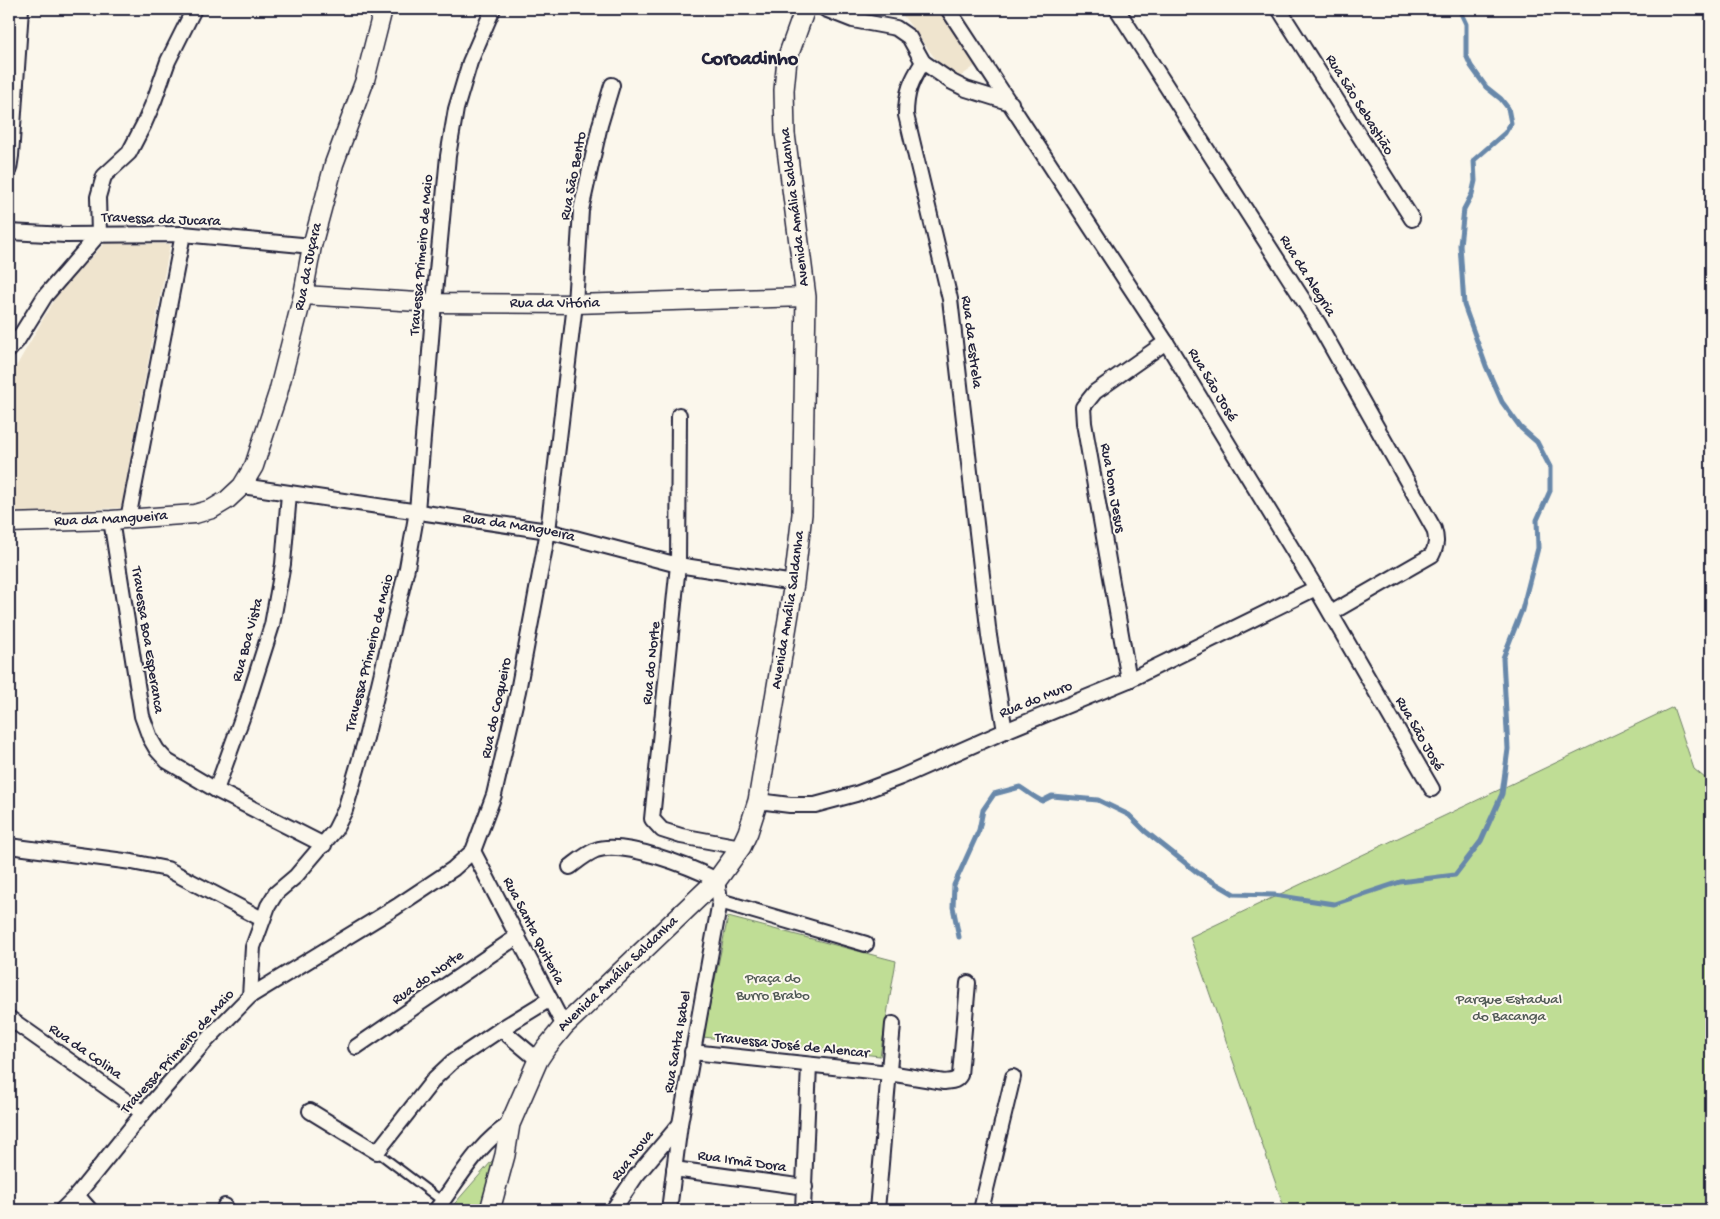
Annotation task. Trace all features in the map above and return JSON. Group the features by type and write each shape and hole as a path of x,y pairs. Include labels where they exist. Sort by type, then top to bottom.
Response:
{"main road":[{"name":"Avenida Amália Saldanha","path":"490,1210 505,1155 510,1124 538,1060 564,1026 717,880 741,847 758,802 794,583 802,514 806,297 785,134 784,90 787,59 805,9"}],"street":[{"path":"9,169 21,9"},
{"path":"9,350 17,341 45,296 99,234 98,197 104,176 128,153 144,124 168,61 194,9"},
{"name":"Rua da Juçara","path":"212,509 227,500 242,486 254,466 275,402 303,295 312,246 334,164 365,80 383,9"},
{"name":"Travessa Primeiro de Maio","path":"62,1210 77,1195 143,1113 204,1043 250,996 253,947 268,906 276,893 296,876 324,845 335,830 345,810 365,742 407,568 417,511 448,156 456,109 470,62 493,9"},
{"path":"825,9 854,20 896,28 909,37 923,62 952,82 966,89 1010,104"},
{"name":"Rua São José","path":"948,9 1166,342 1331,613 1432,789"},
{"name":"Rua da Alegria","path":"1117,9 1318,323 1434,529 1437,539 1432,555 1331,613"},
{"name":"Rua São Sebastião","path":"1279,9 1412,219"},
{"name":"Rua da Estrela","path":"923,62 912,79 906,98 906,116 950,300 989,636 1005,730"},
{"name":"Rua São Bento","path":"574,304 581,210 600,125 612,85"},
{"name":"Travessa da Jucara","path":"9,232 66,235 183,234 312,246"},
{"name":"Travessa Boa Esperanca","path":"183,234 120,520 142,716 150,738 157,750 167,761 216,790 324,845"},
{"name":"Rua da Vitória","path":"303,295 434,303 574,304 806,297"},
{"name":"Rua do Coqueiro","path":"250,996 396,907 453,869 473,851 494,795 518,692 548,532 574,304"},
{"name":"Rua bom Jesus","path":"1129,680 1084,423 1083,407 1095,392 1166,342"},
{"name":"Rua do Norte","path":"679,415 678,565 652,819 662,830 681,836 741,847"},
{"name":"Rua da Mangueira","path":"242,486 548,532 678,565 794,583"},
{"name":"Rua Boa Vista","path":"216,790 246,707 272,625 283,564 290,494"},
{"name":"Rua da Mangueira","path":"9,523 120,520 195,514 212,509"},
{"name":"Rua do Muro","path":"758,802 815,805 856,794 901,777 1005,730 1129,680 1316,588"},
{"path":"9,846 132,862 167,869 262,919"},
{"path":"570,867 596,850 610,847 660,857 717,880"},
{"name":"Rua Santa Quiteria","path":"473,851 564,1026"},
{"name":"Rua Santa Isabel","path":"669,1210 680,1124 720,901 717,880"},
{"path":"720,901 866,944"},
{"name":"Rua do Norte","path":"356,1048 518,936"},
{"name":"Travessa José de Alencar","path":"692,1052 889,1072 944,1082 954,1081 960,1075 968,983"},
{"path":"310,1111 377,1152 435,1078 452,1062 550,999"},
{"name":"Rua da Colina","path":"9,1018 143,1113"},
{"path":"877,1210 893,1024"},
{"path":"501,1029 538,1060"},
{"path":"803,1210 809,1065"},
{"path":"981,1210 1013,1076"},
{"name":"Avenida Amália Saldanha","path":"439,1206 488,1142 499,1130 510,1124"},
{"name":"Rua Nova","path":"613,1210 636,1176 680,1124"},
{"name":"Rua Irmã Dora","path":"674,1169 805,1187"},
{"path":"77,1195 90,1210"}],"lane":[{"path":"377,1152 439,1206"}],"shaded area":[{"path":"898,9 938,9 978,64 961,76 943,69"},
{"path":"105,243 170,244 121,508 9,513 9,379 59,291"}],"green space":[{"name":"Parque Estadual do Bacanga","path":"1673,707 1694,769 1711,783 1711,1210 1285,1210 1190,937"},
{"name":"Praça do Burro Brabo","path":"728,917 896,961 880,1056 703,1037"},
{"path":"498,1154 481,1210 449,1210"}],"waterway":[{"path":"959,937 953,907 954,885 979,830 983,810 994,794 1020,787 1042,801 1052,796 1098,800 1129,815 1145,831 1198,873 1234,894 1274,895 1334,904 1400,882 1455,875 1481,841 1502,794 1508,749 1503,658 1522,610 1538,548 1537,520 1550,491 1550,467 1537,442 1521,428 1502,402 1486,366 1464,305 1460,245 1464,209 1472,194 1475,181 1474,160 1505,133 1511,123 1508,108 1501,99 1486,87 1471,66 1466,55 1466,24 1459,9"}],"district":[{"name":"Coroadinho","path":"750,60"}]}
